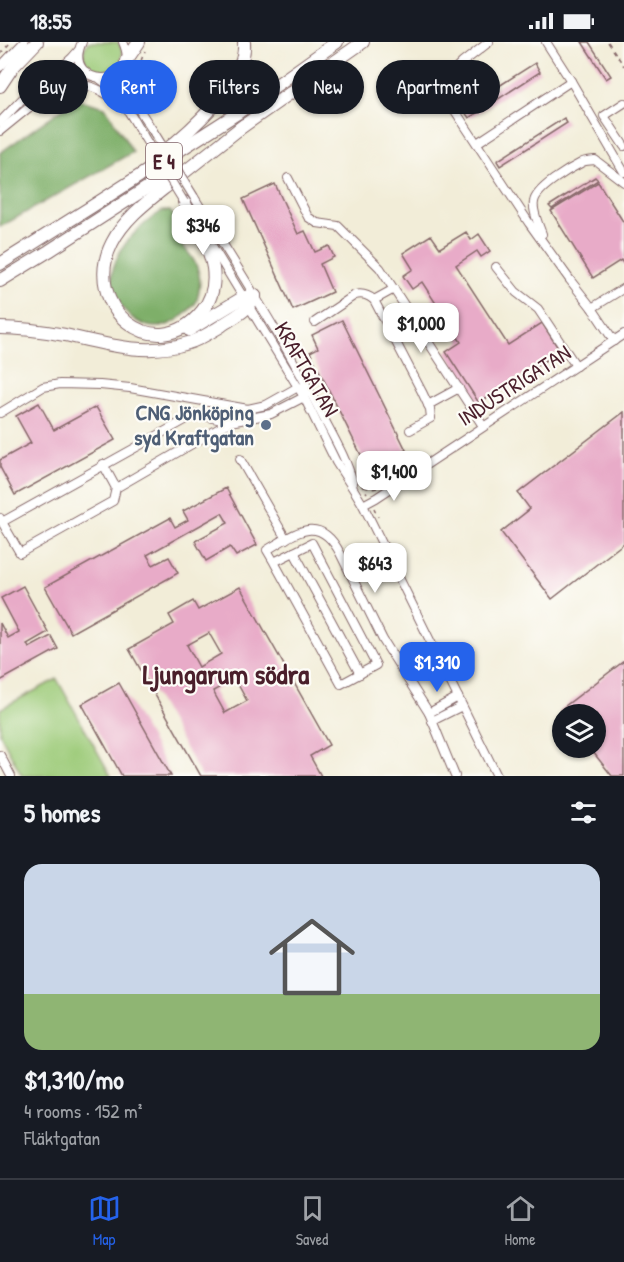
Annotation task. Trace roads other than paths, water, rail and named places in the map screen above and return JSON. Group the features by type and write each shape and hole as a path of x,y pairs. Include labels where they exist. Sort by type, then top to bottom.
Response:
{"highway":[{"path":"0,86 12,68 37,42"},
{"path":"92,207 177,142 198,122 237,74 243,60 244,42"},
{"name":"E 4","path":"0,264 236,114 337,42"},
{"name":"E 4","path":"0,281 244,125 363,42"},
{"path":"128,60 143,45"},
{"path":"244,125 142,207 124,225 112,242 106,259 104,277 106,292 118,314 129,324 143,331 157,334 179,333 192,329 250,300"},
{"path":"167,333 181,329 200,314 206,307 214,282 208,249 189,199"},
{"path":"0,328 34,330 125,348 147,350 189,343 216,329 250,300"}],"street":[{"path":"0,67 24,42"},
{"path":"123,42 127,55 126,60"},
{"path":"489,42 448,77 443,88 448,100 529,223 615,341"},
{"path":"546,42 572,81 624,172"},
{"path":"79,60 80,45"},
{"path":"0,122 43,80 69,63 80,45"},
{"path":"88,73 99,79"},
{"path":"477,143 572,81"},
{"path":"624,103 604,116 624,146"},
{"path":"0,131 21,114"},
{"path":"129,114 189,199"},
{"path":"142,114 189,199 250,300"},
{"path":"544,243 534,201 541,190 583,161 595,160 624,182"},
{"path":"288,178 308,217 317,223 338,226 380,268 483,426"},
{"path":"496,267 516,292 538,309 576,366"},
{"path":"592,308 624,288"},
{"path":"374,300 394,289"},
{"path":"315,322 355,295 362,294 374,300 428,405 431,418 410,430"},
{"name":"KRAFTGATAN","path":"250,300 304,397 336,462 363,505 496,776"},
{"name":"KRAFTGATAN","path":"250,300 309,389 350,473 354,490"},
{"name":"INDUSTRIGATAN","path":"363,505 624,334"},
{"path":"0,413 43,387 60,384 130,388 248,409 266,405 298,387 309,389 304,397 271,414 230,422 116,488"},
{"path":"428,405 459,388"},
{"path":"103,464 116,488 113,501 20,553 1,520 103,464 196,414 230,422"},
{"path":"240,459 286,539"},
{"path":"274,562 312,543 376,665 341,684 267,550 302,531 312,529 327,535 336,545 383,640 430,717 455,776"},
{"path":"294,552 360,674"},
{"path":"430,717 458,697"},
{"path":"430,717 462,706"},
{"path":"1,757 11,776"}],"place":[{"name":"CNG Jönköping syd Kraftgatan","path":"266,425"}],"district":[{"name":"Ljungarum södra","path":"226,674"}]}
